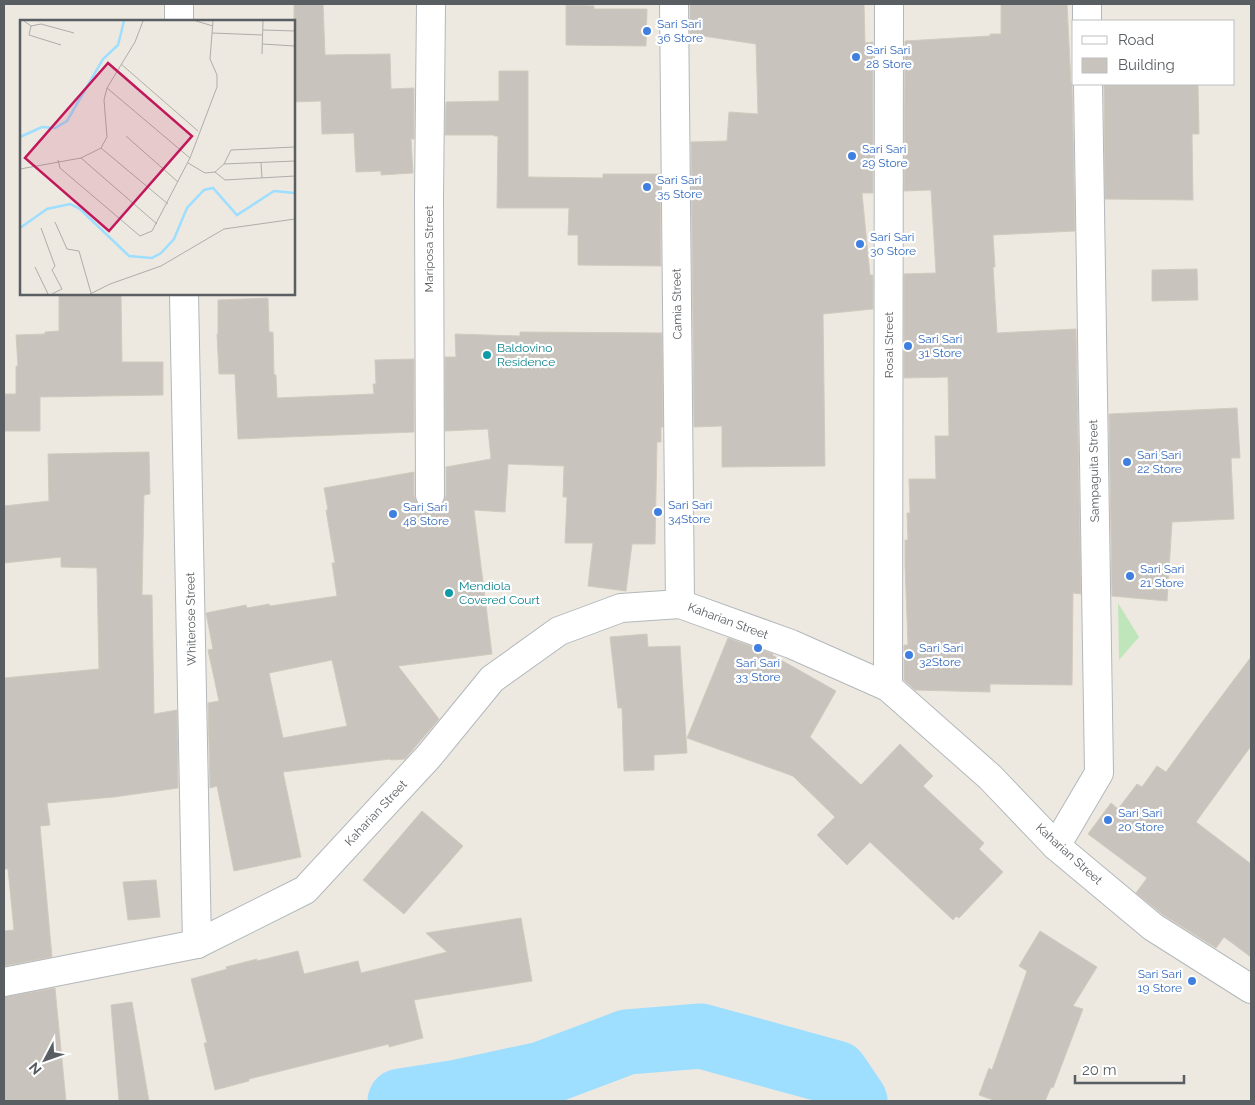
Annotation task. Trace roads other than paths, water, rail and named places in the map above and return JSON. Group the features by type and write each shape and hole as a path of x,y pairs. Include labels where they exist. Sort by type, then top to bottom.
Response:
{"street":[{"path":"179,4 179,20"},
{"name":"Mariposa Street","path":"430,495 429,196 431,4"},
{"name":"Camia Street","path":"674,4 680,604"},
{"name":"Rosal Street","path":"888,687 889,4"},
{"path":"1087,4 1087,20"},
{"name":"Sampaguita Street","path":"1056,846 1099,774 1088,85"},
{"name":"Whiterose Street","path":"184,295 197,944"},
{"name":"Kaharian Street","path":"4,982 197,944 305,890 429,756 492,679 559,631 620,608 680,604 791,644 888,687 990,776 1056,846 1153,927 1251,989"}],"waterway":[{"path":"400,1101 458,1092 542,1074 627,1042 701,1036 836,1073 855,1101"}],"place":[{"name":"Sari Sari 36 Store","path":"647,31"},
{"name":"Sari Sari 28 Store","path":"856,57"},
{"name":"Sari Sari 29 Store","path":"852,156"},
{"name":"Sari Sari 35 Store","path":"647,187"},
{"name":"Sari Sari 30 Store","path":"860,244"},
{"name":"Sari Sari 31 Store","path":"908,346"},
{"name":"Baldovino Residence","path":"487,355"},
{"name":"Sari Sari 22 Store","path":"1127,462"},
{"name":"Sari Sari 34Store","path":"658,512"},
{"name":"Sari Sari 48 Store","path":"393,514"},
{"name":"Sari Sari 21 Store","path":"1130,576"},
{"name":"Mendiola Covered Court","path":"449,593"},
{"name":"Sari Sari 33 Store","path":"758,648"},
{"name":"Sari Sari 32Store","path":"909,655"},
{"name":"Sari Sari 20 Store","path":"1108,820"},
{"name":"Sari Sari 19 Store","path":"1192,981"}]}
